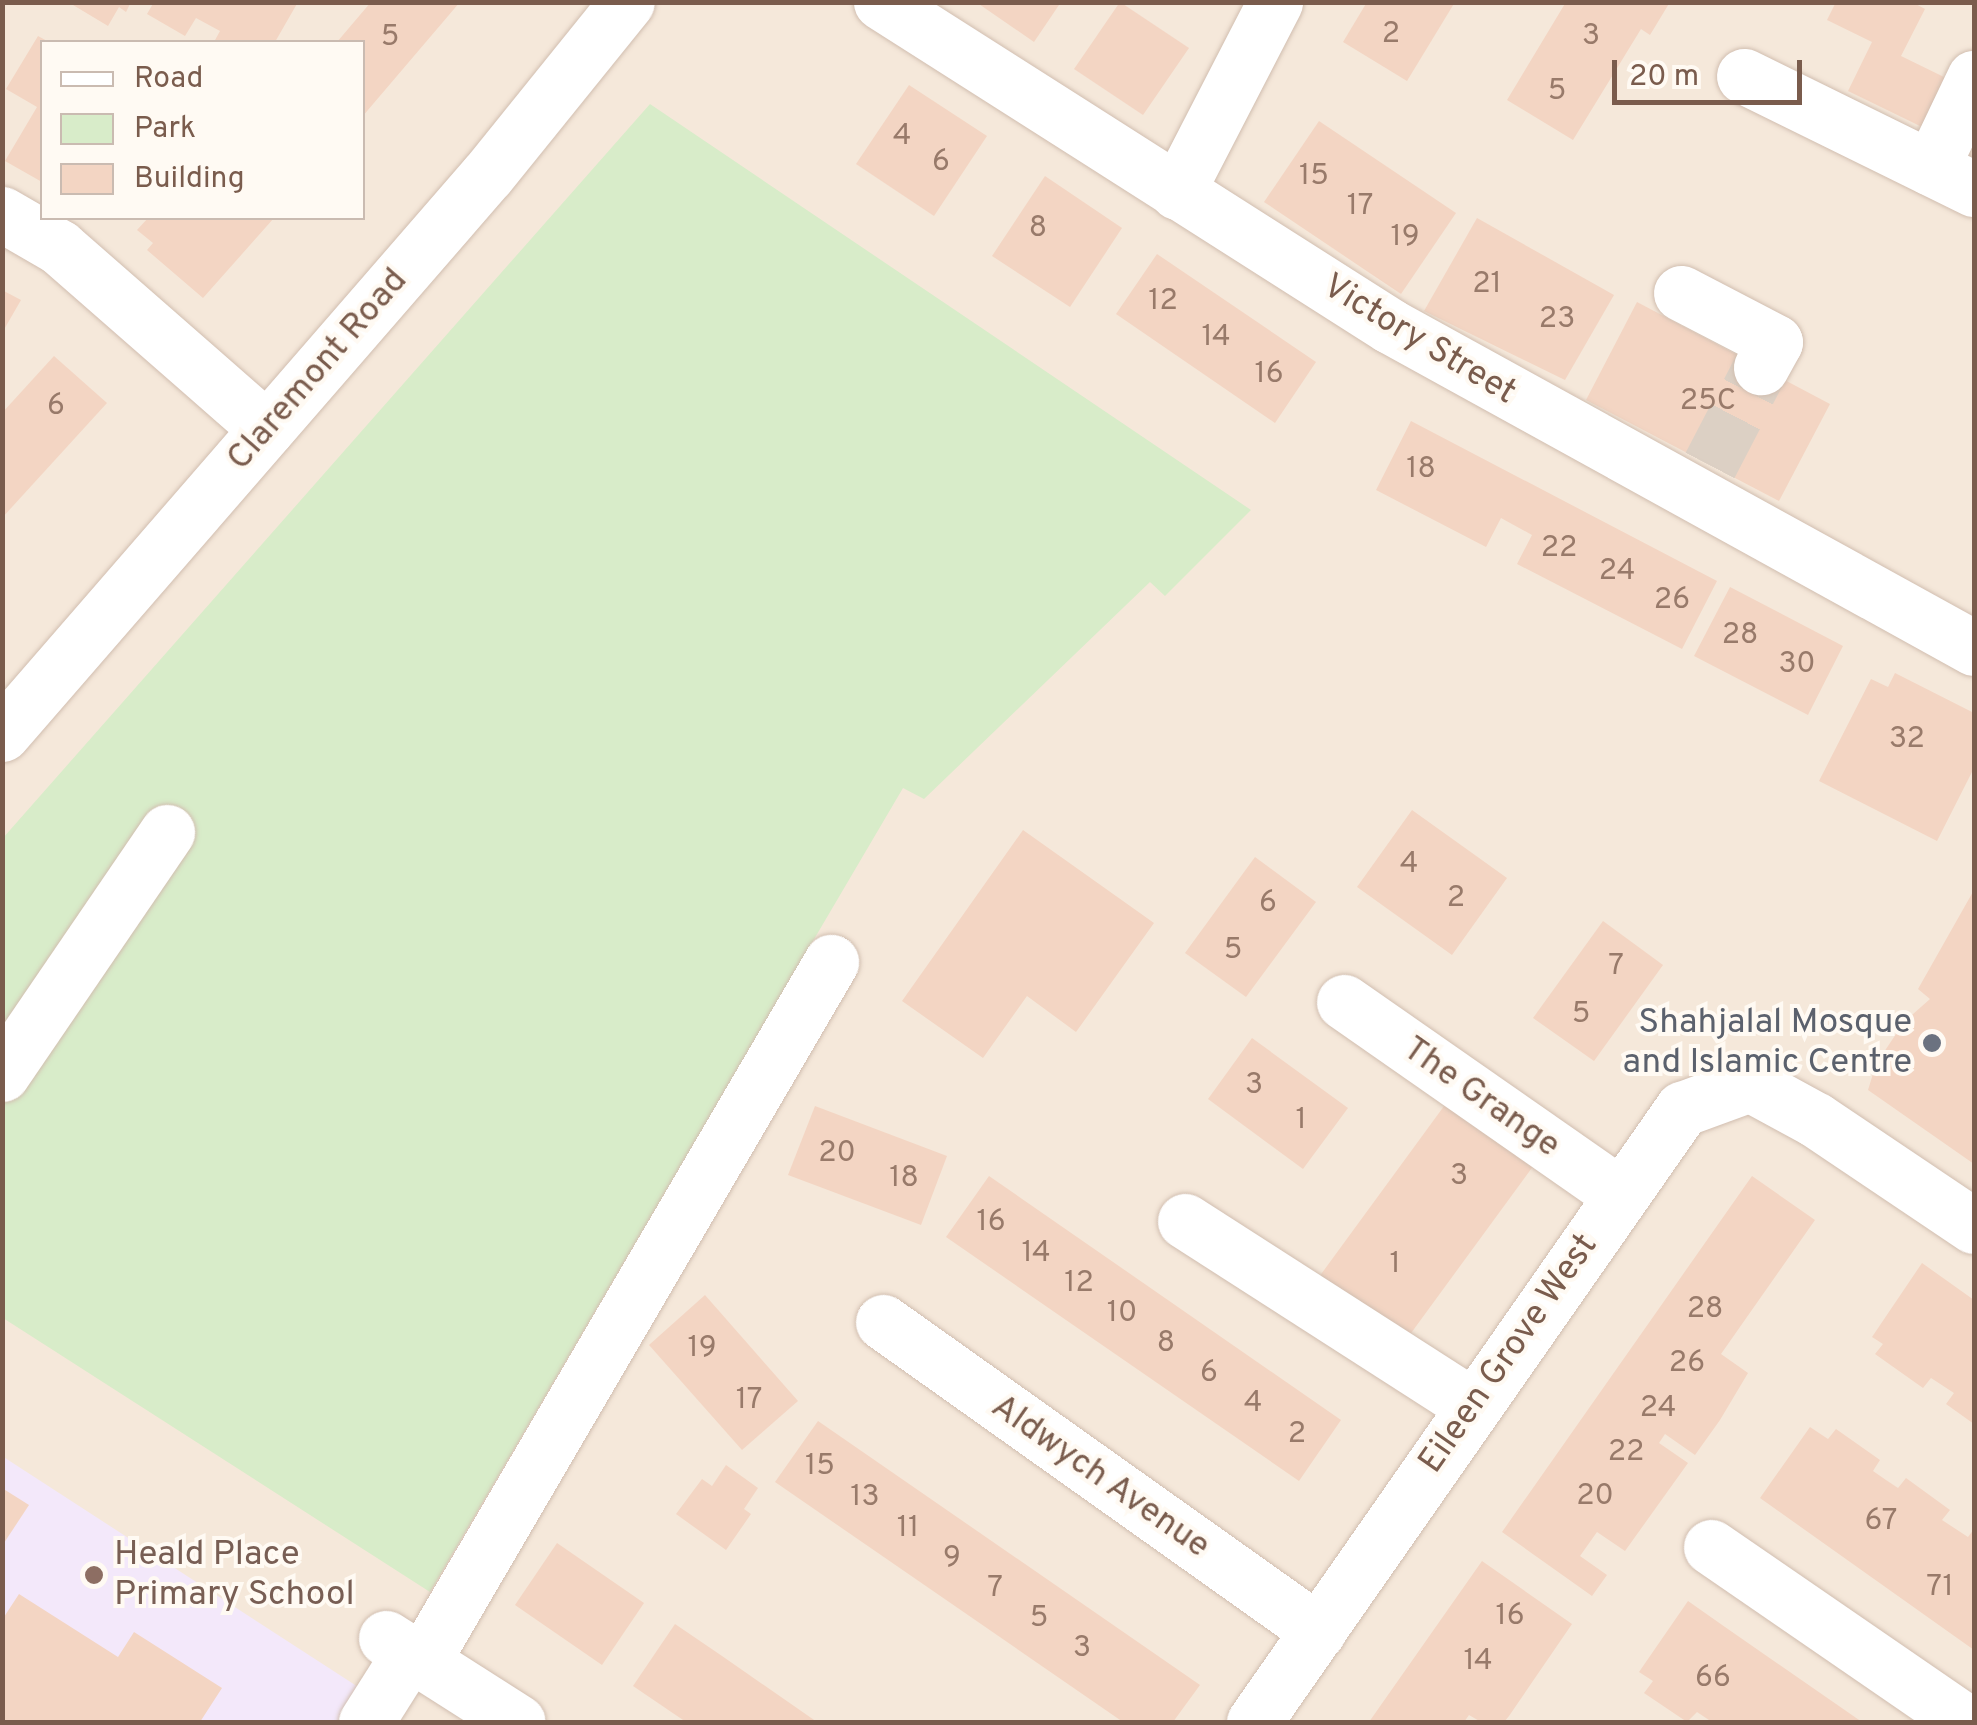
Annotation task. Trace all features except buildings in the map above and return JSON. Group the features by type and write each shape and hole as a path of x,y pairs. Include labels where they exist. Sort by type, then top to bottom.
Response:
{"street":[{"name":"Claremont Road","path":"7,721 268,429 628,2"},
{"name":"Victory Street","path":"881,2 1390,326 1702,480 1974,648"},
{"path":"1178,192 1275,2"},
{"path":"1744,76 1953,179 1974,78"},
{"path":"2,214 60,247 268,429"},
{"path":"1681,294 1774,342 1761,367"},
{"path":"2,1074 167,832"},
{"path":"366,1722 405,1651 832,962"},
{"name":"The Grange","path":"1344,1002 1619,1194"},
{"name":"Eileen Grove West","path":"1254,1722 1682,1109 1750,1084 1816,1120 1974,1226"},
{"path":"1185,1221 1473,1406"},
{"name":"Aldwych Avenue","path":"883,1322 1318,1631"},
{"path":"1711,1547 1966,1722"},
{"path":"405,1651 518,1722"}],"shaded area":[{"path":"3,3 1974,3 1974,1722 3,1722"},
{"name":"Heald Place Primary School","path":"2,1456 369,1694 351,1722 3,1722"}],"green space":[{"path":"650,104 1251,510 1165,596 1150,582 924,799 903,788 430,1592 3,1318 3,838"}],"tunnel":[{"path":"1710,465 1761,367"}],"place":[{"name":"Shahjalal Mosque and Islamic Centre","path":"1932,1043"},
{"name":"Heald Place Primary School","path":"94,1575"}]}
